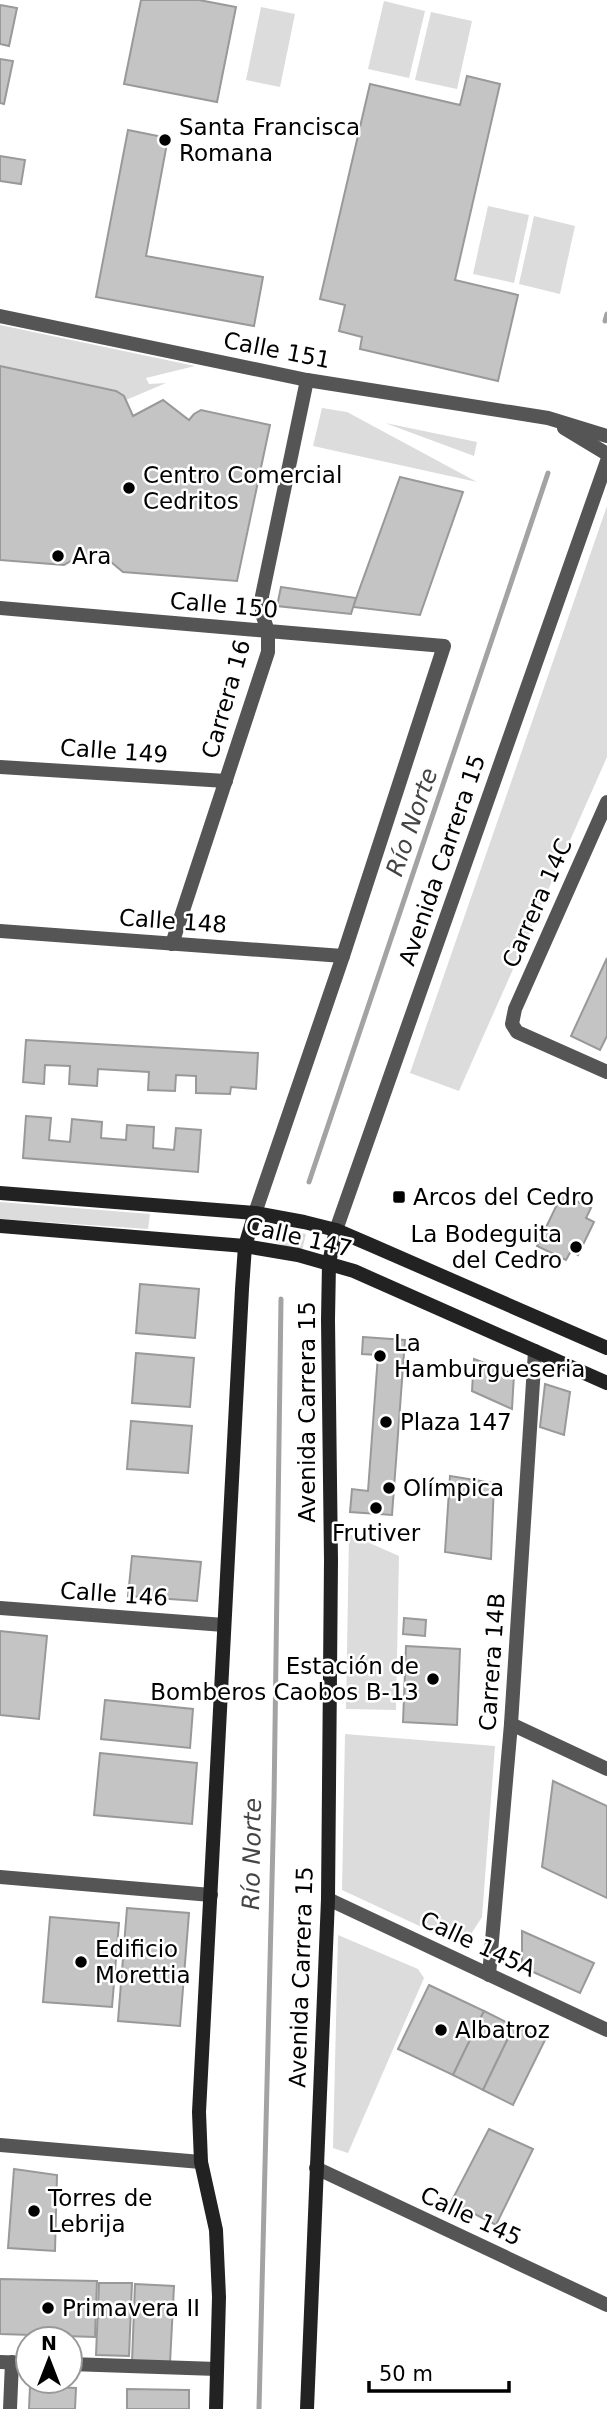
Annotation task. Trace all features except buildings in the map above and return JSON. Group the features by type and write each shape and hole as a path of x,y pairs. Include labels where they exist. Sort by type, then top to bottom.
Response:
{"main road":[{"name":"Calle 147","path":"0,1193 254,1213 336,1230 607,1348"},
{"path":"216,2409 219,2297 216,2230 201,2162 199,2112 245,1246 254,1213"},
{"name":"Calle 147","path":"0,1226 245,1246 329,1263 354,1271 607,1383"},
{"name":"Avenida Carrera 15","path":"306,2409 328,1899 329,1263 336,1230"}],"street":[{"name":"Calle 151","path":"0,316 307,380 548,418 607,436"},
{"name":"Carrera 16","path":"172,944 268,652 268,631 262,614 262,596 307,380"},
{"name":"Calle 151","path":"548,418 607,454"},
{"name":"Avenida Carrera 15","path":"336,1230 607,461"},
{"name":"Calle 150","path":"0,608 444,646 343,956"},
{"name":"Calle 149","path":"0,766 226,781"},
{"name":"Carrera 14C","path":"607,802 515,1009 512,1024 517,1032 607,1073"},
{"name":"Calle 148","path":"0,931 343,956"},
{"path":"254,1213 343,956"},
{"name":"Carrera 14B","path":"489,1975 511,1724 535,1351"},
{"name":"Calle 146","path":"0,1608 224,1625"},
{"path":"511,1724 607,1769"},
{"path":"0,1877 211,1895"},
{"name":"Calle 145A","path":"328,1899 607,2031"},
{"path":"0,2145 201,2162"},
{"name":"Calle 145","path":"316,2168 607,2305"},
{"path":"6,2362 10,2409"},
{"path":"84,2364 217,2369"}],"shaded area":[{"path":"384,1 425,11 409,78 368,69"},
{"path":"261,7 295,14 280,87 246,80"},
{"path":"431,12 472,21 457,89 415,80"},
{"path":"488,206 529,215 514,283 473,274"},
{"path":"534,216 575,226 560,294 519,284"},
{"path":"0,325 195,366 146,378 149,384 166,383 126,400 116,390 0,366"},
{"path":"322,408 347,412 477,482 313,446"},
{"path":"385,423 477,442 474,456"},
{"path":"607,506 607,757 459,1091 410,1073"},
{"path":"0,1202 150,1214 148,1229 0,1219"},
{"path":"270,1227 306,1234 302,1251 273,1238"},
{"path":"349,1534 399,1556 396,1710 346,1709"},
{"path":"345,1734 495,1746 482,1917 471,1934 456,1943 342,1890"},
{"path":"338,1935 418,1969 424,1978 348,2153 333,2148"}],"waterway":[{"name":"Río Norte","path":"605,321 607,314"},
{"name":"Río Norte","path":"309,1182 548,473"},
{"name":"Río Norte","path":"259,2409 274,1800 281,1299"}],"place":[{"name":"Santa Francisca Romana","path":"165,140"},
{"name":"Centro Comercial Cedritos","path":"129,488"},
{"name":"Ara","path":"58,556"},
{"name":"Arcos del Cedro","path":"399,1197"},
{"name":"La Bodeguita del Cedro","path":"576,1247"},
{"name":"La Hamburgueseria","path":"380,1356"},
{"name":"Plaza 147","path":"386,1422"},
{"name":"Olímpica","path":"389,1488"},
{"name":"Frutiver","path":"376,1508"},
{"name":"Estación de Bomberos Caobos B-13","path":"433,1679"},
{"name":"Edificio Morettia","path":"81,1962"},
{"name":"Albatroz","path":"441,2030"},
{"name":"Torres de Lebrija","path":"34,2211"},
{"name":"Primavera II","path":"48,2308"}]}
